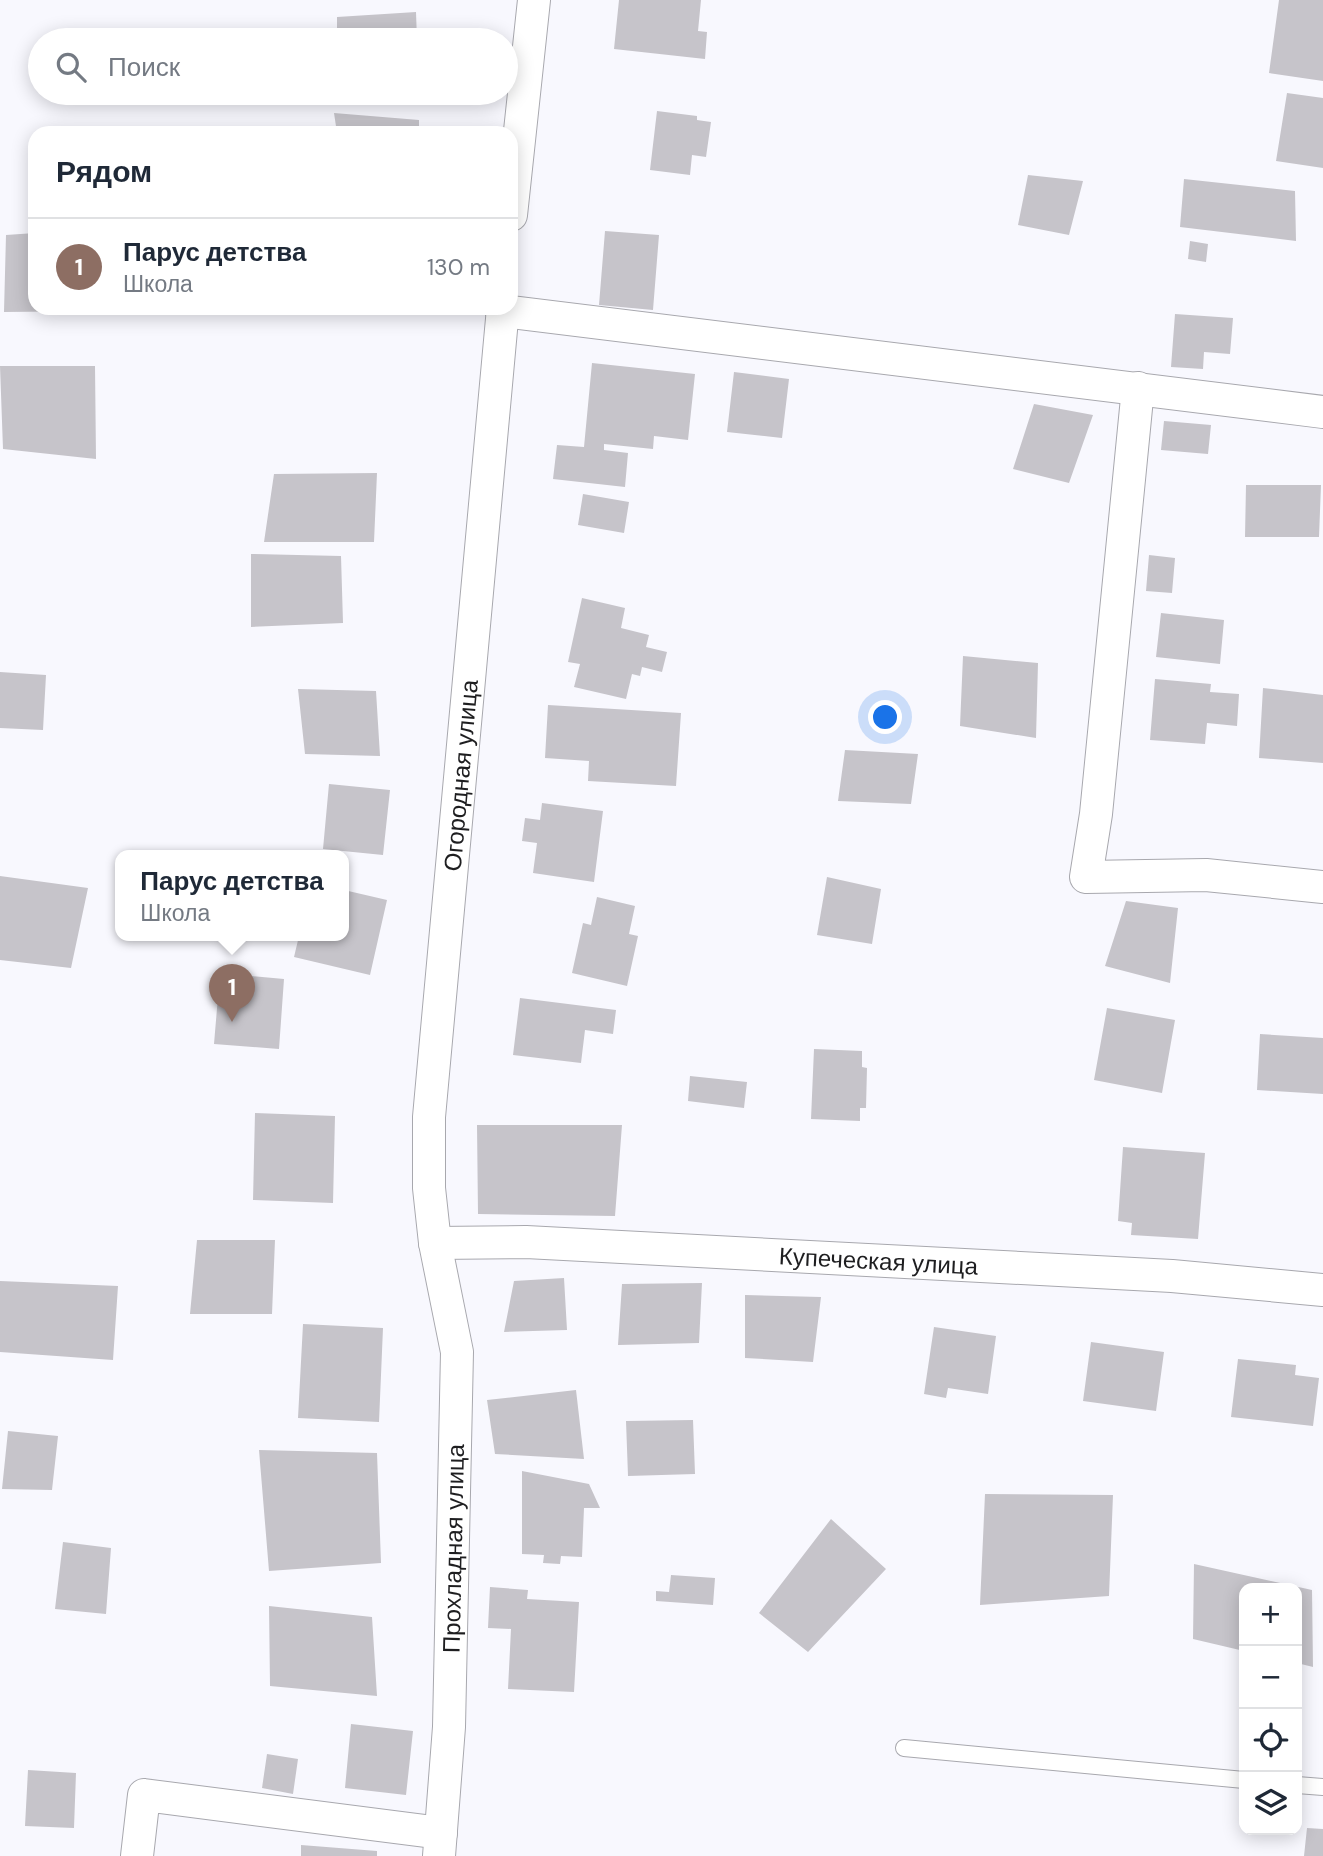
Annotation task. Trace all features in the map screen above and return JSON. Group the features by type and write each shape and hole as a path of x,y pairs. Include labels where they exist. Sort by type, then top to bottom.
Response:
{"street":[{"path":"518,150 534,0"},
{"path":"518,311 1323,412"},
{"name":"Огородная улица","path":"435,1243 429,1188 429,1117 502,315"},
{"path":"1138,388 1096,814 1086,877 1206,875 1323,887"},
{"name":"Купеческая улица","path":"435,1243 526,1242 1172,1276 1323,1290"},
{"name":"Прохладная улица","path":"435,1243 457,1352 449,1727 440,1844"},
{"path":"137,1856 144,1795 440,1844"}],"lane":[{"path":"904,1748 1239,1780"},
{"path":"1302,1785 1323,1787"}],"building":[{"path":"619,0 701,0 698,31 707,32 705,59 614,49"},
{"path":"1279,0 1323,0 1323,81 1269,73"},
{"path":"416,12 417,28 337,28 337,17"},
{"path":"1287,93 1323,98 1323,168 1276,161"},
{"path":"657,111 697,116 697,120 711,122 706,157 692,155 690,175 650,170"},
{"path":"334,113 419,120 419,126 336,126"},
{"path":"1028,175 1083,181 1069,235 1018,225"},
{"path":"1184,179 1295,191 1296,241 1180,227"},
{"path":"605,231 659,235 653,310 599,305"},
{"path":"28,233 28,312 4,312 6,235"},
{"path":"1190,241 1208,244 1206,262 1188,259"},
{"path":"1175,314 1233,318 1230,354 1204,352 1203,369 1171,367"},
{"path":"592,363 695,374 688,440 654,436 653,449 604,444 604,450 628,453 625,487 553,479 557,445 584,447"},
{"path":"0,366 95,366 96,459 3,449"},
{"path":"734,372 789,379 782,438 727,432"},
{"path":"1034,404 1093,415 1069,483 1013,469"},
{"path":"1164,421 1211,425 1208,454 1161,450"},
{"path":"377,473 374,542 264,542 274,474"},
{"path":"1246,485 1321,485 1319,537 1245,537"},
{"path":"583,494 629,502 624,533 578,525"},
{"path":"251,554 341,556 343,623 251,627"},
{"path":"1149,555 1175,558 1172,593 1146,591"},
{"path":"582,598 625,608 621,628 649,635 646,647 667,652 662,672 642,667 640,676 632,674 626,699 574,687 580,664 568,662"},
{"path":"1161,613 1224,620 1220,664 1156,657"},
{"path":"963,656 1038,663 1036,738 960,726"},
{"path":"0,672 46,675 43,730 0,728"},
{"path":"1155,679 1211,684 1210,692 1239,694 1237,726 1207,723 1205,744 1150,740"},
{"path":"1263,688 1323,695 1323,763 1259,758"},
{"path":"298,689 376,691 380,756 305,754"},
{"path":"548,705 681,713 676,786 588,781 589,761 545,758"},
{"path":"845,750 918,754 911,804 838,801"},
{"path":"329,784 390,790 383,855 323,849"},
{"path":"542,803 603,811 594,882 533,873 537,843 522,841 525,818 540,820"},
{"path":"0,876 88,888 71,968 0,960"},
{"path":"827,877 881,889 872,944 817,935"},
{"path":"349,891 387,900 370,975 294,957 298,941 349,941"},
{"path":"597,897 635,906 629,934 638,936 627,986 572,973 583,923 591,925"},
{"path":"1126,901 1178,908 1170,983 1105,966"},
{"path":"220,973 284,979 279,1049 214,1044"},
{"path":"520,998 616,1010 613,1034 585,1030 581,1063 513,1055"},
{"path":"1107,1008 1175,1020 1162,1093 1094,1080"},
{"path":"1260,1034 1323,1038 1323,1094 1257,1090"},
{"path":"814,1049 862,1051 862,1067 867,1068 866,1108 860,1108 860,1121 811,1119"},
{"path":"690,1076 747,1082 744,1108 688,1101"},
{"path":"255,1113 335,1116 333,1203 253,1200"},
{"path":"477,1125 622,1125 615,1216 478,1214"},
{"path":"1123,1147 1205,1153 1198,1239 1131,1235 1132,1223 1118,1221"},
{"path":"197,1240 275,1240 272,1314 190,1314"},
{"path":"564,1278 567,1330 504,1332 514,1281"},
{"path":"0,1281 118,1286 113,1360 0,1352"},
{"path":"702,1283 699,1343 618,1345 622,1284"},
{"path":"745,1295 821,1297 813,1362 745,1358"},
{"path":"303,1324 383,1328 379,1422 298,1418"},
{"path":"934,1327 996,1336 988,1394 948,1388 946,1398 924,1394"},
{"path":"1091,1342 1164,1352 1156,1411 1083,1401"},
{"path":"1238,1359 1296,1365 1295,1375 1319,1378 1313,1426 1231,1417"},
{"path":"576,1390 584,1459 495,1454 487,1400"},
{"path":"693,1420 695,1474 628,1476 626,1421"},
{"path":"8,1431 58,1436 52,1490 2,1489"},
{"path":"259,1450 377,1453 381,1563 269,1571"},
{"path":"522,1471 589,1484 600,1508 584,1508 582,1557 561,1556 560,1564 543,1563 544,1555 522,1554"},
{"path":"985,1494 1113,1495 1109,1596 980,1605"},
{"path":"831,1519 886,1569 808,1652 759,1613"},
{"path":"63,1542 111,1548 106,1614 55,1609"},
{"path":"1194,1564 1280,1583 1239,1583 1239,1650 1193,1639"},
{"path":"671,1575 715,1578 713,1605 656,1601 656,1591 669,1592"},
{"path":"490,1587 528,1590 527,1599 579,1602 574,1692 508,1689 511,1629 488,1628"},
{"path":"1302,1588 1312,1590 1313,1667 1302,1664"},
{"path":"269,1606 372,1617 377,1696 270,1686"},
{"path":"351,1724 413,1731 406,1795 345,1788"},
{"path":"267,1754 298,1759 293,1794 262,1788"},
{"path":"28,1770 76,1773 74,1828 25,1826"},
{"path":"1307,1828 1323,1829 1323,1856 1304,1856"},
{"path":"301,1845 377,1851 377,1856 301,1856"}],"place":[{"name":"Парус детства","path":"232,1022"}]}
